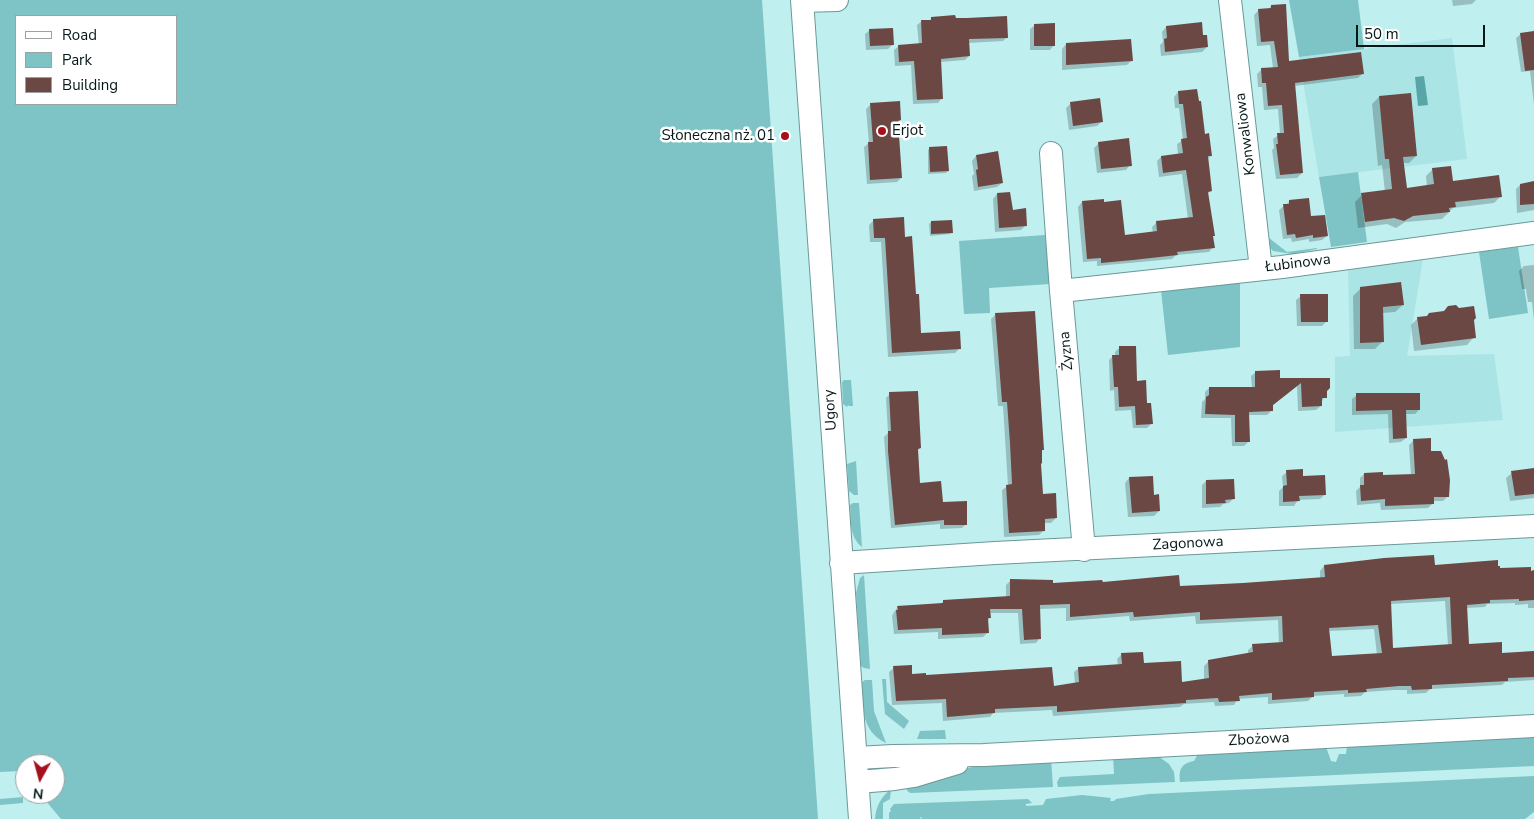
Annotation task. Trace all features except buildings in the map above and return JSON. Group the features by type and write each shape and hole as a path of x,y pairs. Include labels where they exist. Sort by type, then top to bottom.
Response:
{"street":[{"path":"802,1 837,0"},
{"name":"Konwaliowa","path":"1230,0 1261,269"},
{"name":"Ugory","path":"802,1 860,819"},
{"name":"Żyzna","path":"1051,153 1084,550"},
{"name":"Łubinowa","path":"1061,291 1261,269 1534,233"},
{"name":"Zagonowa","path":"841,563 995,553 1534,526"},
{"name":"Zbożowa","path":"857,758 984,755 1534,726"},
{"name":"Zbożowa","path":"858,782 914,776 984,755"}],"shaded area":[{"path":"1452,38 1467,159 1319,177 1299,57"},
{"path":"1424,76 1428,105 1418,106 1415,77"},
{"path":"1423,259 1407,356 1494,354 1503,420 1335,432 1335,357 1350,356 1348,268"}],"green space":[{"path":"0,0 762,0 818,819 61,819 48,804 65,804 65,754 15,754 15,771 0,772"},
{"path":"1289,0 1358,0 1364,49 1299,57"},
{"path":"1358,172 1367,242 1331,247 1319,177"},
{"path":"1045,235 1050,284 989,288 990,313 964,314 959,241"},
{"path":"1269,238 1287,252 1317,249 1293,254 1273,251 1265,242 1270,242"},
{"path":"1518,247 1528,313 1489,319 1479,252"},
{"path":"1240,281 1240,347 1168,355 1161,290"},
{"path":"844,380 851,380 853,406 848,405 847,407 843,404 842,382"},
{"path":"856,461 858,495 854,495 849,491 847,464"},
{"path":"859,503 862,547 853,533 850,505"},
{"path":"864,575 870,669 861,666 856,593 860,578"},
{"path":"882,679 886,679 887,702 909,721 904,729 885,714"},
{"path":"872,680 874,711 886,743 872,732 865,717 862,682"},
{"path":"945,730 946,739 917,739 920,731"},
{"path":"1534,735 1534,766 1180,782 1181,768 1194,761 1198,754 1326,747 1331,761 1336,762 1339,754 1346,754 1347,746"},
{"path":"1113,755 1158,756 1169,764 1174,772 1175,782 1058,787 1057,782 1060,777 1114,774"},
{"path":"1051,759 1053,787 911,793 906,788 906,783 977,766"},
{"path":"1534,776 1534,812 1525,819 889,819 890,809 894,804 1028,799 1032,803 1026,804 1026,806 1043,805 1046,799 1082,795 1111,798 1110,801 1114,801 1116,799 1149,794"},
{"path":"891,789 890,799 883,803 883,819 875,819 880,802"},
{"path":"15,798 15,804 0,805 0,799"}],"place":[{"name":"Erjot","path":"882,131"},
{"name":"Słoneczna nż. 01","path":"785,136"}]}
